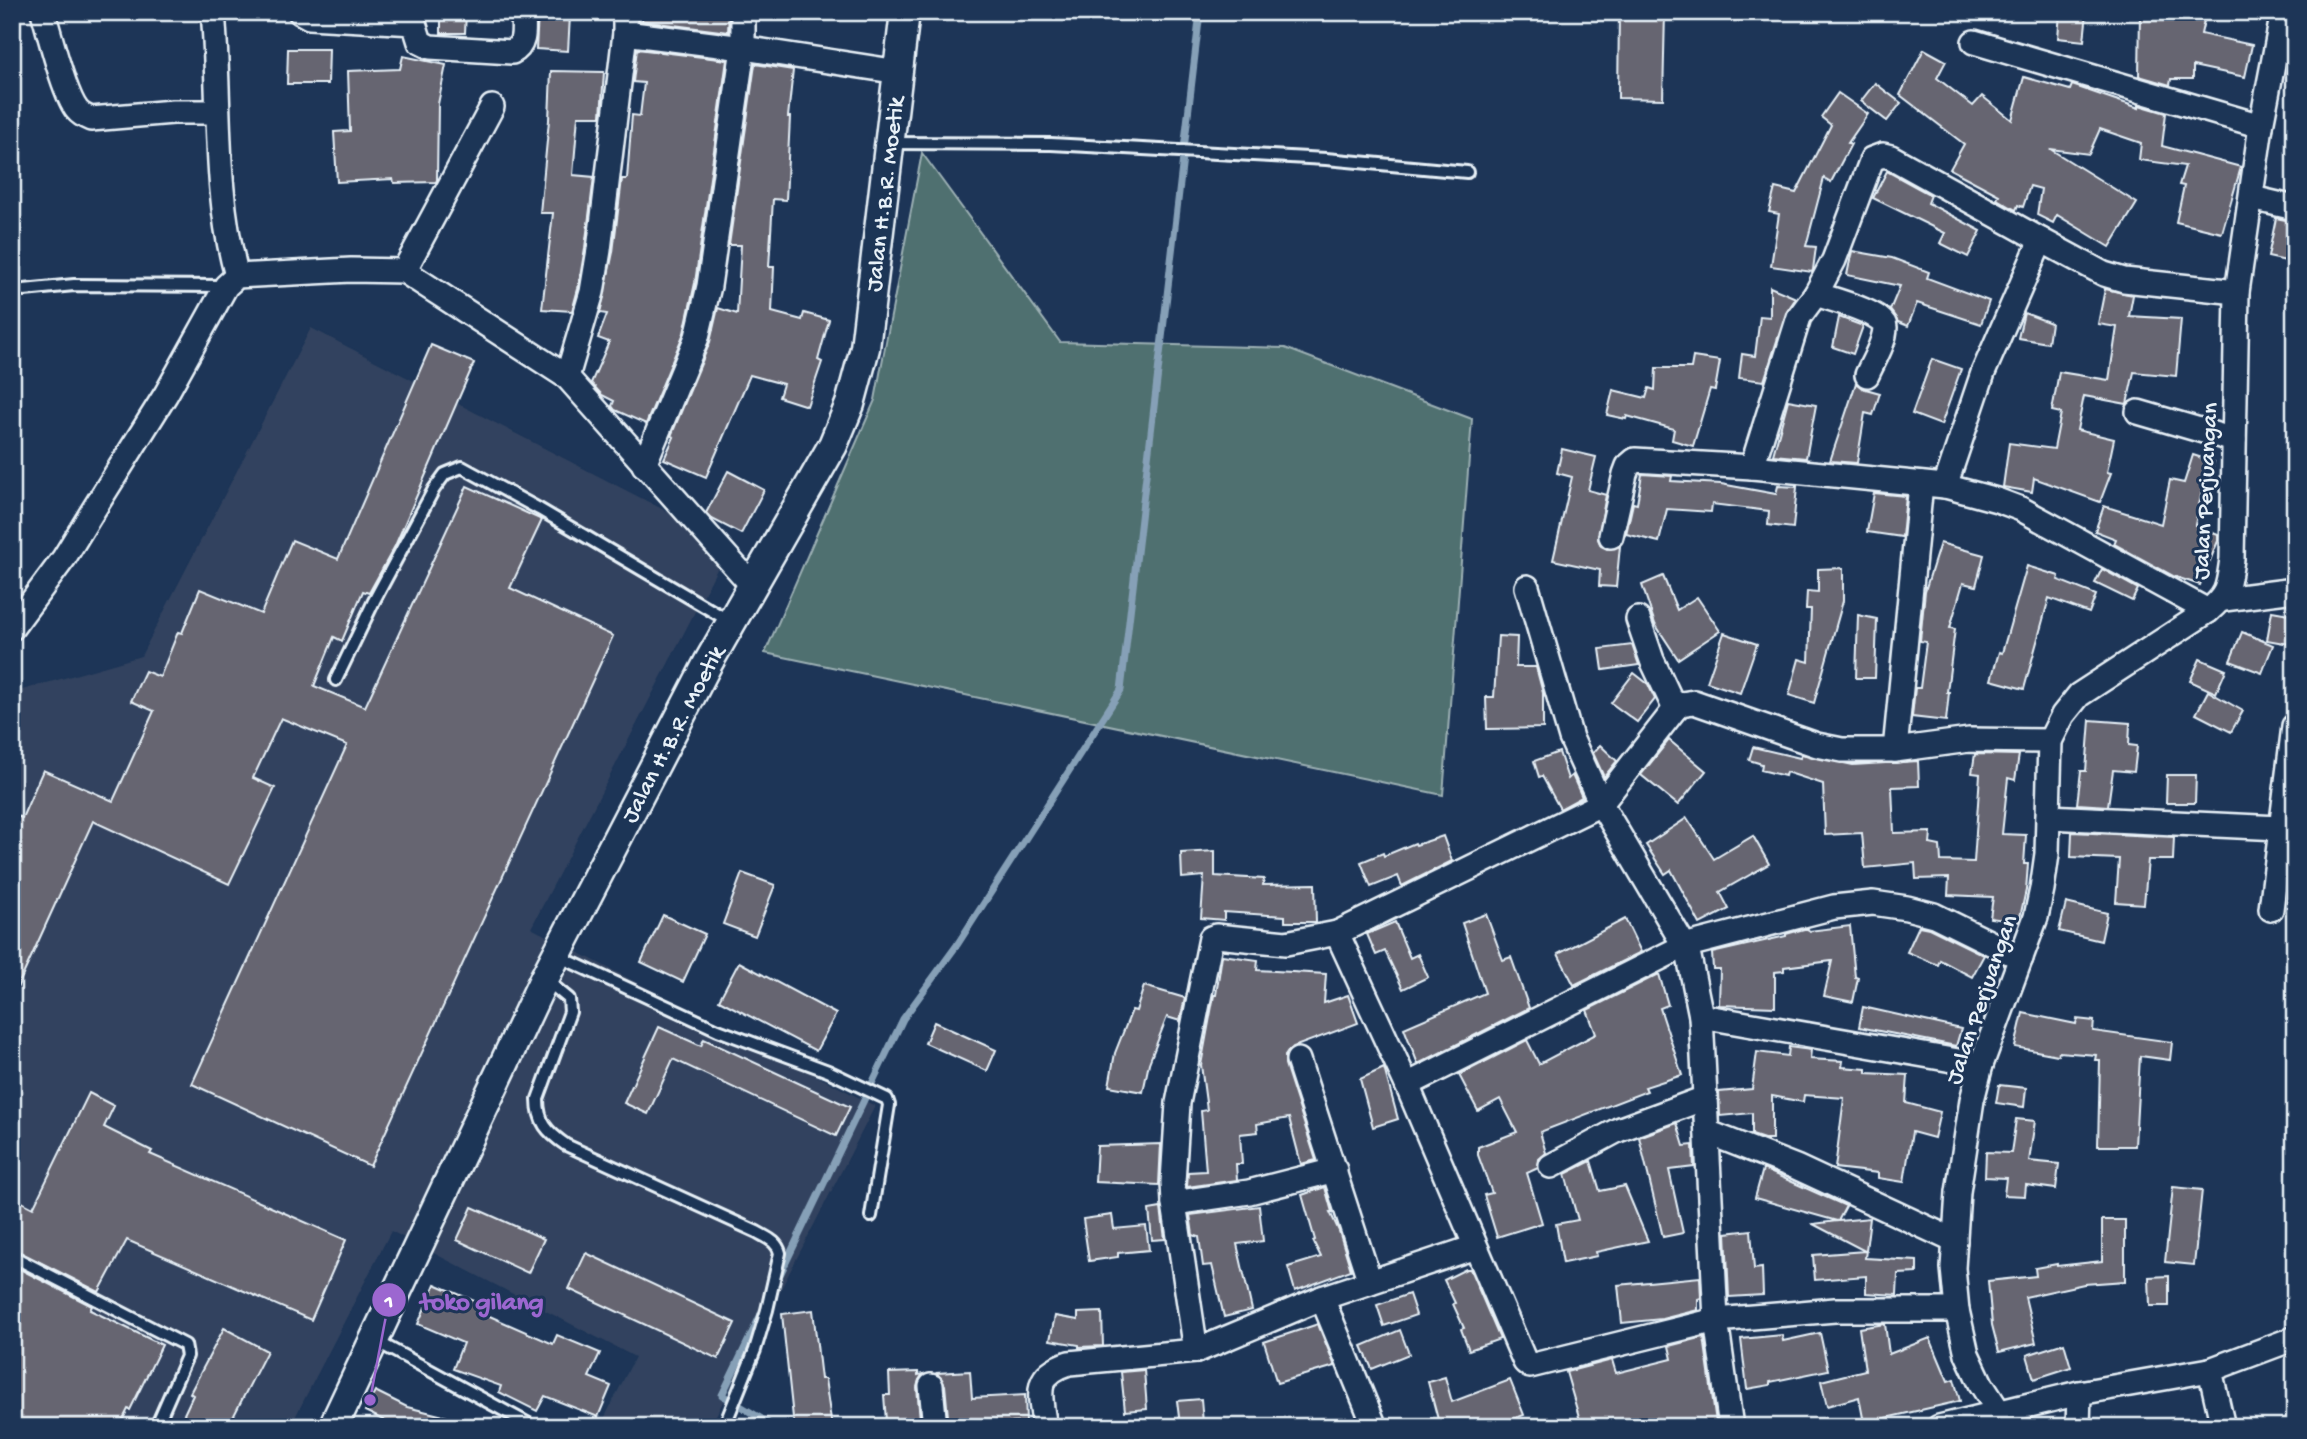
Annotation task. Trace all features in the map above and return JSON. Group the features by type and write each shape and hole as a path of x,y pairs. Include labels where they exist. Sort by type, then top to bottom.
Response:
{"street":[{"path":"43,12 69,96 78,112 84,116 91,119 173,112 217,112"},
{"path":"12,628 56,569 166,394 232,281 217,112 217,54 213,12"},
{"path":"300,12 309,17 414,18 420,42 430,47 512,52 521,44 523,12"},
{"path":"644,465 697,337 703,314 743,48 743,12"},
{"name":"Jalan H.B.R. Moetik","path":"333,1427 550,967 731,622 833,445 853,395 865,348 905,12"},
{"name":"Jalan Perjuangan","path":"1999,1412 1981,1384 1967,1354 1957,1310 1953,1268 1958,1192 1972,1100 1981,1065 2036,917 2047,854 2050,741 2063,715 2079,695 2216,605 2232,559 2237,292 2261,126 2283,12"},
{"path":"567,377 592,292 625,23 743,48 898,72"},
{"path":"1974,42 2261,126"},
{"path":"404,271 492,107"},
{"path":"1752,467 1795,330 1805,306 1816,294 1834,260 1868,166 1877,156 1891,158 2104,274 2124,280 2237,292"},
{"path":"2252,198 2295,208"},
{"path":"1945,486 1983,373 2040,240"},
{"path":"232,281 351,270 404,271 567,377 752,585"},
{"path":"1816,294 1874,314 1883,320 1883,337 1867,375"},
{"path":"2138,412 2234,440"},
{"path":"1611,536 1625,474 1628,466 1635,460 1752,467 1945,486 1997,500 2021,509 2216,605 2295,590"},
{"path":"1895,750 1921,484"},
{"path":"1527,587 1571,738 1601,804 1688,952 1701,1016 1716,1320 1731,1427"},
{"path":"1638,619 1652,660 1675,709"},
{"path":"1196,1351 1173,1182 1178,1103 1210,939 1216,936 1286,943 1336,933 1601,804 1681,704 1695,702 1817,745 1867,751 1969,740 2050,741"},
{"path":"2271,909 2294,726"},
{"path":"2048,817 2280,828"},
{"path":"1407,1085 1684,946 1834,907 1873,903 1934,915 2021,958"},
{"path":"1336,933 1407,1085 1525,1362 1530,1366 1716,1320 1835,1310 1957,1310"},
{"path":"1701,1016 1981,1065"},
{"path":"1298,1060 1370,1282"},
{"path":"1551,1166 1618,1130 1705,1098"},
{"path":"1707,1132 1796,1167 1955,1241"},
{"path":"1174,1203 1249,1192 1335,1171"},
{"path":"1045,1427 1040,1387 1046,1374 1058,1366 1196,1351 1322,1298 1475,1247"},
{"path":"1322,1298 1375,1427"},
{"path":"1939,1427 2079,1393 2210,1370 2295,1338"},
{"path":"2210,1370 2223,1427"},
{"path":"931,1386 935,1427"},
{"path":"2078,1427 2079,1393"}],"lane":[{"path":"889,143 1051,144 1326,159 1467,172"},
{"path":"24,290 74,285 232,281"},
{"path":"336,680 433,489 445,474 462,467 550,515 731,622"},
{"path":"550,967 860,1084 887,1099 889,1105 871,1216"},
{"path":"550,967 569,999 570,1012 538,1098 542,1125 566,1144 775,1242 780,1253 767,1310 724,1427"},
{"path":"12,1256 185,1345 187,1356 156,1427"},
{"path":"374,1340 527,1423"}],"shaded area":[{"path":"311,328 730,544 531,928 875,1106 710,1427 600,1427 635,1357 391,1231 290,1427 12,1427 12,693 141,656"}],"green space":[{"path":"922,153 1060,342 1285,348 1472,419 1443,795 765,653 875,400"}],"building":[{"path":"441,12 466,12 465,33 441,33"},
{"path":"643,12 729,12 728,32 642,21"},
{"path":"1619,12 1665,12 1663,99 1618,98"},
{"path":"2060,12 2087,12 2084,41 2058,38"},
{"path":"2140,12 2206,12 2201,34 2252,45 2245,77 2193,66 2193,79 2171,79 2170,85 2139,76"},
{"path":"538,14 570,16 568,51 536,49"},
{"path":"288,49 329,49 328,84 287,84"},
{"path":"637,49 727,60 695,283 684,333 646,424 615,410 612,406 614,401 602,395 591,383 609,342 598,338 607,314 600,313 613,252 622,179 627,179 632,115 640,116 644,83 633,82"},
{"path":"1924,49 1946,61 1937,78 1973,106 1982,96 2012,120 2024,77 2070,90 2072,85 2139,108 2139,105 2166,113 2162,146 2241,167 2222,233 2176,222 2184,186 2179,185 2185,166 2139,160 2141,143 2100,129 2089,154 2050,149 2137,203 2110,247 2057,215 2053,223 2037,215 2041,189 2030,186 2023,207 2018,205 2016,210 1997,199 1999,195 1950,169 1964,144 1900,95"},
{"path":"403,56 446,65 438,104 436,182 394,183 393,179 337,182 334,132 350,131 348,71 400,69"},
{"path":"755,64 793,70 788,117 786,200 773,199 769,267 774,267 772,312 802,320 804,313 829,320 818,360 822,362 807,406 779,397 783,384 750,375 706,477 664,459 710,342 718,308 737,314 741,245 729,245"},
{"path":"551,71 604,72 601,116 578,116 573,175 594,177 585,248 572,311 542,309 553,213 540,213"},
{"path":"1875,83 1901,103 1887,121 1861,101"},
{"path":"1838,93 1868,114 1848,143 1851,144 1831,182 1824,178 1806,246 1816,247 1813,270 1771,266 1779,214 1769,212 1775,188 1796,193 1831,125 1821,117"},
{"path":"1887,171 1931,195 1928,203 1981,231 1968,257 1940,243 1945,233 1873,198"},
{"path":"2276,218 2295,222 2295,263 2268,257"},
{"path":"1852,251 1892,258 1929,272 1927,278 1989,301 1981,324 1917,303 1908,326 1898,322 1890,310 1900,286 1847,275"},
{"path":"1770,287 1796,298 1786,313 1764,381 1739,378 1742,354 1755,356 1760,316 1770,317"},
{"path":"2105,289 2133,295 2129,316 2181,319 2176,376 2134,372 2127,404 2084,396 2077,430 2114,439 2107,472 2111,473 2100,502 2034,478 2032,492 2003,487 2009,443 2054,449 2061,413 2052,411 2059,372 2109,380 2117,327 2098,324"},
{"path":"2024,313 2051,323 2048,343 2018,338"},
{"path":"1839,317 1863,326 1853,354 1833,347"},
{"path":"431,345 474,363 395,546 369,593 363,591 342,641 334,637 314,686 365,707 467,486 542,520 510,588 613,636 370,1166 192,1084 347,745 281,718 253,778 275,788 229,884 93,821 12,999 12,814 22,818 43,770 113,801 154,711 131,701 145,671 160,677 178,632 182,633 200,589 261,614 292,540 338,559"},
{"path":"1693,357 1720,361 1715,390 1710,389 1693,446 1672,440 1674,429 1627,416 1626,419 1607,415 1613,390 1646,398 1649,388 1655,390 1656,368 1691,368"},
{"path":"1932,359 1961,369 1941,425 1912,414"},
{"path":"1856,383 1862,388 1880,393 1873,415 1865,413 1857,463 1830,461"},
{"path":"1788,400 1816,405 1806,458 1773,455"},
{"path":"1562,449 1596,457 1588,490 1606,495 1598,539 1601,546 1607,549 1620,546 1616,587 1599,586 1600,570 1553,560 1572,477 1557,473"},
{"path":"2193,455 2214,462 2206,486 2203,486 2195,525 2218,534 2218,541 2200,585 2173,576 2114,544 2116,539 2095,531 2104,506 2161,524 2170,480 2184,483"},
{"path":"728,471 764,490 741,534 706,513"},
{"path":"1642,474 1672,476 1671,481 1721,484 1776,494 1778,486 1797,487 1793,528 1768,525 1769,511 1712,504 1711,512 1667,509 1659,542 1626,534 1633,503 1637,504"},
{"path":"1874,493 1906,496 1902,537 1867,532"},
{"path":"1940,543 1984,555 1976,586 1963,583 1950,628 1955,629 1946,721 1912,717 1915,688 1920,688 1926,642 1920,641 1925,591"},
{"path":"2027,566 2059,576 2058,580 2096,595 2089,613 2049,598 2024,689 1991,680 1999,652 2002,653"},
{"path":"1843,568 1843,601 1814,703 1789,695 1799,659 1809,662 1811,609 1806,609 1807,591 1818,592 1818,569"},
{"path":"2102,569 2138,589 2132,601 2095,583"},
{"path":"1663,576 1677,610 1697,597 1720,631 1678,659 1655,624 1642,585"},
{"path":"2272,611 2295,615 2295,645 2267,640"},
{"path":"1858,615 1877,619 1875,678 1856,678"},
{"path":"2242,632 2273,645 2262,673 2230,661"},
{"path":"1724,633 1757,644 1740,693 1707,682"},
{"path":"1498,636 1517,637 1516,667 1536,667 1543,693 1543,728 1487,729 1486,697 1494,697"},
{"path":"1632,645 1639,665 1603,670 1600,649"},
{"path":"2200,659 2226,670 2216,693 2190,681"},
{"path":"1634,673 1648,684 1655,699 1637,722 1611,703"},
{"path":"2208,691 2243,711 2231,732 2196,714"},
{"path":"2090,720 2130,723 2129,745 2137,746 2134,772 2113,770 2108,806 2077,804 2081,771 2086,771"},
{"path":"1669,740 1706,771 1678,805 1641,775"},
{"path":"1600,745 1617,761 1604,777 1593,753"},
{"path":"1753,747 1800,758 1801,754 1853,765 1918,761 1919,786 1892,787 1894,833 1931,832 1930,844 1940,846 1941,861 1974,862 1980,774 1972,773 1975,754 2019,755 2015,780 2008,778 2002,834 2026,835 2026,890 2019,922 1990,918 1993,897 1948,895 1949,878 1916,879 1915,863 1865,868 1862,833 1825,835 1823,784 1786,772 1785,776 1761,770 1762,764 1749,760"},
{"path":"1559,752 1568,779 1572,775 1582,797 1560,809 1542,776 1539,777 1534,761"},
{"path":"2167,775 2196,775 2195,803 2166,803"},
{"path":"1687,818 1714,859 1753,836 1769,864 1720,892 1729,909 1700,924 1671,870 1665,874 1646,845"},
{"path":"2072,832 2174,837 2173,860 2148,860 2144,904 2116,902 2119,859 2071,857"},
{"path":"1443,836 1452,861 1402,886 1398,876 1371,887 1361,862"},
{"path":"1215,851 1215,876 1264,879 1263,885 1315,884 1316,922 1285,922 1285,916 1224,912 1224,920 1201,918 1204,876 1182,878 1181,853"},
{"path":"742,873 775,885 755,936 723,924"},
{"path":"2066,903 2107,913 2101,941 2059,931"},
{"path":"1486,914 1503,960 1511,957 1529,1008 1418,1064 1404,1028 1485,993 1462,923"},
{"path":"663,915 705,934 683,982 641,962"},
{"path":"1625,919 1641,952 1574,985 1558,954"},
{"path":"1395,922 1410,958 1418,954 1428,977 1403,989 1385,951 1376,955 1367,934"},
{"path":"1850,926 1855,977 1858,978 1853,1002 1824,996 1832,961 1784,967 1784,971 1775,972 1775,1007 1719,1005 1720,969 1713,969 1712,953 1786,936 1804,929 1809,931"},
{"path":"1919,926 1929,928 1984,955 1972,977 1940,960 1938,965 1907,952"},
{"path":"1222,955 1258,960 1257,970 1326,974 1324,1003 1348,995 1358,1023 1293,1047 1285,1056 1285,1064 1316,1160 1301,1164 1289,1118 1257,1124 1258,1132 1240,1134 1242,1164 1236,1164 1237,1180 1187,1187 1188,1172 1206,1171 1201,1111 1207,1110 1201,1065"},
{"path":"739,962 836,1014 816,1051 719,1000"},
{"path":"1659,974 1668,1005 1660,1008 1682,1075 1645,1087 1647,1091 1540,1132 1546,1153 1539,1159 1538,1168 1527,1173 1542,1223 1497,1237 1484,1195 1492,1193 1478,1155 1478,1147 1517,1132 1500,1099 1478,1111 1459,1075 1527,1040 1539,1064 1596,1034 1587,1010"},
{"path":"1144,986 1185,998 1180,1021 1167,1017 1149,1063 1143,1092 1109,1086 1115,1053 1132,1010 1136,1011"},
{"path":"1863,1007 1961,1029 1956,1046 1859,1027"},
{"path":"2023,1013 2076,1024 2077,1019 2094,1021 2093,1031 2172,1042 2170,1060 2140,1056 2135,1146 2098,1146 2100,1060 2095,1060 2096,1055 2059,1052 2058,1055 2015,1047"},
{"path":"934,1022 996,1050 987,1071 925,1043"},
{"path":"659,1027 701,1046 704,1039 850,1107 836,1136 673,1059 648,1114 624,1103"},
{"path":"1789,1047 1811,1050 1810,1059 1843,1061 1842,1067 1866,1069 1866,1073 1908,1075 1906,1103 1940,1112 1934,1138 1912,1132 1904,1182 1878,1178 1878,1173 1835,1168 1844,1098 1804,1095 1803,1102 1772,1096 1772,1139 1752,1135 1752,1113 1720,1116 1719,1092 1752,1089 1757,1052 1788,1056"},
{"path":"1384,1068 1398,1119 1373,1127 1360,1079"},
{"path":"1999,1085 2026,1088 2024,1107 1996,1103"},
{"path":"89,1093 114,1106 104,1127 152,1151 150,1154 346,1240 311,1320 127,1240 99,1292 12,1248 12,1197 33,1208"},
{"path":"2016,1119 2035,1121 2029,1161 2059,1164 2056,1189 2026,1185 2025,1196 2004,1195 2006,1178 1985,1177 1986,1152 2011,1153"},
{"path":"1677,1123 1684,1146 1693,1145 1694,1167 1669,1170 1683,1233 1663,1237 1639,1137"},
{"path":"1161,1144 1159,1185 1095,1182 1097,1146"},
{"path":"1591,1161 1600,1191 1625,1186 1648,1241 1596,1252 1597,1256 1563,1263 1556,1224 1578,1220 1565,1174"},
{"path":"1763,1169 1846,1206 1838,1221 1870,1218 1865,1258 1917,1261 1917,1273 1898,1274 1897,1295 1866,1293 1866,1276 1815,1280 1813,1255 1865,1251 1813,1224 1837,1221 1755,1198"},
{"path":"1325,1187 1330,1212 1351,1270 1295,1291 1288,1267 1321,1257 1313,1241 1315,1240 1302,1195"},
{"path":"2173,1187 2202,1190 2194,1265 2165,1262"},
{"path":"1259,1206 1263,1241 1237,1244 1252,1310 1224,1317 1212,1265 1203,1266 1199,1237 1193,1235 1190,1215"},
{"path":"472,1207 544,1239 528,1273 457,1240"},
{"path":"1161,1208 1165,1239 1152,1240 1149,1210"},
{"path":"1112,1215 1114,1229 1146,1226 1149,1250 1118,1253 1118,1257 1089,1261 1083,1219"},
{"path":"2102,1220 2125,1220 2125,1281 2084,1284 2025,1297 2036,1343 1999,1352 1992,1325 1988,1281 2036,1276 2035,1268 2057,1264 2102,1261"},
{"path":"1751,1230 1754,1269 1762,1268 1763,1295 1729,1297 1726,1233"},
{"path":"586,1253 735,1323 718,1359 569,1289"},
{"path":"12,1265 92,1306 90,1310 162,1345 119,1427 12,1427"},
{"path":"1470,1269 1500,1339 1469,1350 1461,1329 1464,1328 1444,1280"},
{"path":"2169,1276 2169,1306 2150,1306 2149,1277"},
{"path":"1700,1277 1701,1298 1698,1299 1698,1310 1662,1319 1622,1323 1618,1285"},
{"path":"435,1284 479,1303 476,1310 553,1344 557,1335 600,1353 589,1377 611,1386 598,1417 545,1396 537,1411 499,1392 501,1386 453,1369 463,1343 418,1324"},
{"path":"1409,1294 1416,1315 1384,1326 1377,1305"},
{"path":"813,1310 821,1379 825,1379 832,1427 794,1427 782,1314"},
{"path":"1102,1312 1103,1346 1079,1347 1050,1340 1055,1316 1078,1320 1078,1313"},
{"path":"1318,1324 1335,1366 1277,1383 1264,1342"},
{"path":"1885,1324 1889,1354 1930,1338 1948,1381 1954,1379 1960,1401 1864,1423 1859,1397 1827,1406 1821,1381 1865,1370 1859,1328"},
{"path":"224,1328 267,1351 228,1427 178,1427 193,1395 190,1393"},
{"path":"1400,1330 1409,1354 1372,1369 1362,1346"},
{"path":"1820,1333 1828,1370 1747,1389 1741,1339 1782,1335 1783,1341"},
{"path":"1704,1337 1716,1422 1672,1427 1582,1427 1566,1372 1612,1360 1616,1373 1672,1359 1669,1346"},
{"path":"2064,1343 2071,1367 2034,1379 2027,1355"},
{"path":"1144,1370 1147,1409 1125,1411 1121,1372"},
{"path":"970,1371 972,1398 1025,1395 1026,1422 949,1427 945,1385 937,1373"},
{"path":"918,1372 918,1375 923,1374 917,1387 920,1419 886,1421 884,1395 890,1395 889,1373"},
{"path":"1445,1377 1452,1402 1510,1380 1524,1415 1493,1427 1440,1427 1428,1382"},
{"path":"375,1391 407,1407 460,1420 459,1427 397,1427 365,1411"},
{"path":"1201,1399 1203,1423 1180,1425 1177,1401"}],"waterway":[{"path":"777,1281 903,1019 957,945 1121,690 1200,12"},
{"path":"763,1310 722,1395 775,1427"}],"place":[{"name":"toko gilang","path":"370,1400"}]}
